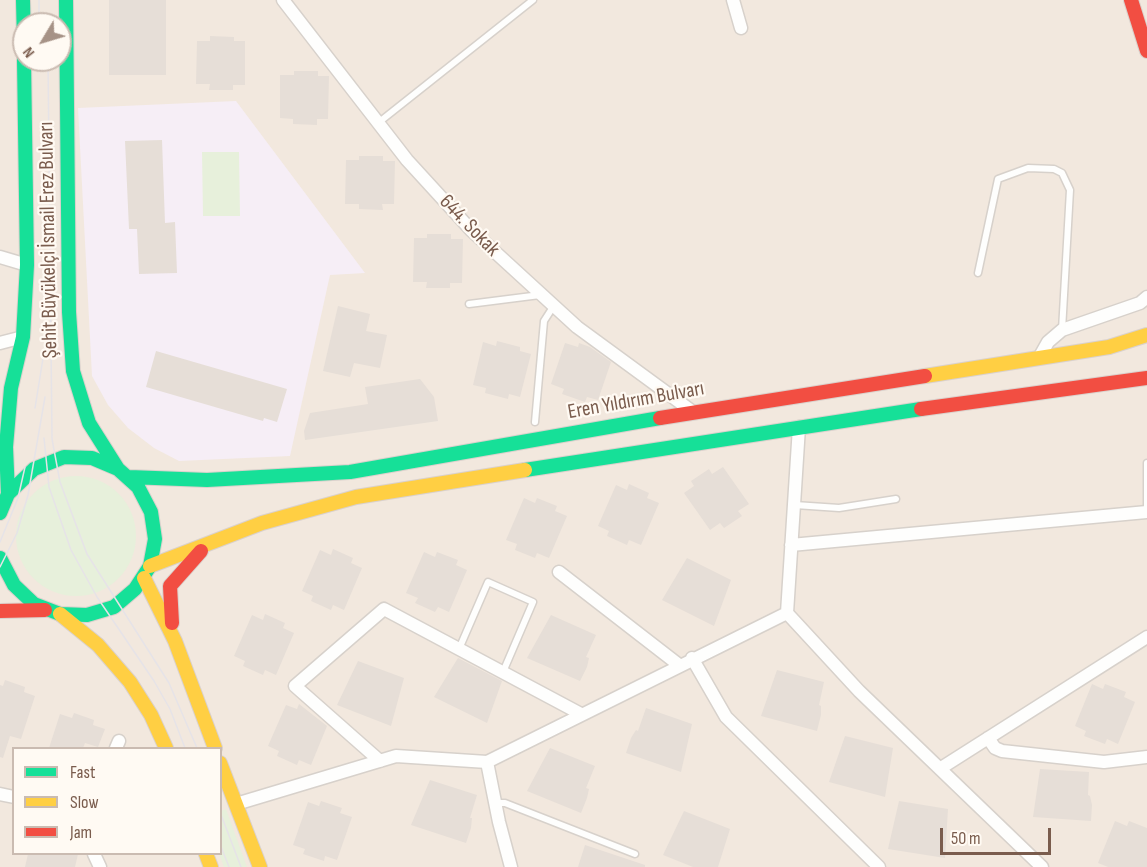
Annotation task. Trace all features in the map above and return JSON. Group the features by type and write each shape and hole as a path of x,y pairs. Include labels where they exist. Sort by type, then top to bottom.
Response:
{"main road":[{"name":"Şehit Büyükelçi İsmail Erez Bulvarı","path":"66,0 69,312 74,370 89,423 123,473 138,487 152,512 155,539 147,572"},
{"path":"1131,0 1147,51"},
{"name":"Şehit Büyükelçi İsmail Erez Bulvarı","path":"3,506 11,388 23,337 27,265 24,72"},
{"name":"Eren Yıldırım Bulvarı","path":"123,473 207,480 350,472 693,412 1109,346 1147,335"},
{"path":"0,611 87,615 114,607 125,599 147,572 262,523 357,497 1111,381 1147,378"},
{"path":"3,506 34,469 64,458 92,458 123,473"},
{"path":"175,641 169,601 170,586 177,575 209,544"},
{"path":"0,558 14,585 23,596 53,612 98,645 130,682 152,715 166,747"},
{"path":"147,572 215,747"},
{"path":"222,768 260,867"}],"street":[{"name":"644. Sokak","path":"283,0 378,123 471,230 540,296 615,357 693,412"},
{"path":"733,0 741,28"},
{"path":"0,257 27,265"},
{"path":"1039,358 1048,342 1062,330 1140,303 1147,297"},
{"path":"0,343 23,337"},
{"path":"799,428 786,614 859,691 1042,867"},
{"path":"791,545 1147,511"},
{"path":"559,572 679,665"},
{"path":"380,761 295,686 384,609 581,714"},
{"path":"236,804 396,756 487,762 692,658 786,614"},
{"path":"941,768 1147,637"},
{"path":"692,658 726,717 879,867"},
{"path":"988,738 995,748 1002,752 1104,762 1147,758"},
{"path":"487,762 494,803 511,867"}],"lane":[{"path":"378,123 533,0"},
{"path":"978,273 998,179 1028,168 1040,167 1062,173 1070,190 1062,330"},
{"path":"469,304 540,296"},
{"path":"534,422 544,321 554,307"},
{"path":"1147,463 1147,511"},
{"path":"794,505 839,508 896,499"},
{"path":"459,649 488,582 533,602 502,673"},
{"path":"494,803 505,803 635,854"}],"shaded area":[{"path":"0,0 1147,0 1147,867 0,867"},
{"path":"236,101 365,273 330,275 290,456 179,461 154,448 128,428 108,405 92,376 78,108"}],"green space":[{"path":"202,152 239,152 240,216 203,216"},
{"path":"76,476 99,480 119,493 132,513 136,536 132,559 119,579 99,592 76,596 53,592 33,579 20,559 16,536 20,513 33,493 53,480"},
{"path":"226,809 247,867 224,867 219,855 222,855 222,811"}],"building":[{"path":"109,0 166,0 166,75 109,75"},
{"path":"210,36 234,37 234,41 245,41 245,85 233,85 233,90 209,90 210,84 196,84 197,41 210,41"},
{"path":"294,71 318,71 318,76 329,76 328,119 317,119 317,125 293,124 293,119 280,118 280,75 294,75"},
{"path":"162,140 165,223 175,222 177,273 139,274 137,229 129,229 125,141"},
{"path":"359,156 383,156 383,161 395,161 394,204 382,204 383,210 359,209 359,204 345,204 346,160 359,160"},
{"path":"427,234 451,234 451,239 463,239 462,283 450,283 450,288 426,288 427,282 413,282 414,238 427,238"},
{"path":"338,306 370,314 366,331 387,335 380,368 354,363 350,377 323,371"},
{"path":"497,341 520,347 520,351 531,354 520,397 509,394 508,399 485,393 486,388 473,385 483,342 496,346"},
{"path":"565,343 578,347 579,343 590,347 611,362 598,400 587,397 585,402 562,394 564,389 551,384"},
{"path":"156,351 287,389 277,422 264,418 263,421 146,387"},
{"path":"420,379 434,397 438,421 305,440 304,431 310,413 368,404 365,387"},
{"path":"723,467 749,504 738,511 742,516 724,528 720,523 710,530 684,493 694,486 691,481 709,469 712,474"},
{"path":"629,484 649,493 647,498 659,503 641,545 629,540 627,545 607,536 609,531 598,526 616,485 627,490"},
{"path":"524,498 535,503 537,498 557,506 555,511 567,516 549,558 537,553 535,558 515,550 517,544 506,540"},
{"path":"333,549 353,558 351,563 362,568 344,610 333,605 331,610 311,601 313,596 302,591 320,550 331,555"},
{"path":"424,552 435,557 437,552 458,560 456,565 467,570 449,612 438,607 435,612 415,603 418,598 406,593"},
{"path":"687,558 731,580 714,626 662,600"},
{"path":"265,614 285,623 283,628 294,633 276,675 265,670 263,675 243,666 245,661 234,656 252,615 263,620"},
{"path":"551,615 596,635 586,657 589,658 587,667 580,681 527,658"},
{"path":"458,658 502,681 487,723 434,697"},
{"path":"358,661 404,678 391,726 337,705"},
{"path":"777,670 824,682 817,731 761,716"},
{"path":"5,680 25,687 24,692 35,696 21,739 10,736 3,758 0,757 0,685 3,686"},
{"path":"1092,684 1103,689 1105,684 1126,692 1124,697 1135,702 1118,744 1107,739 1105,744 1084,736 1086,731 1075,726"},
{"path":"299,704 327,726 311,765 299,760 297,765 277,756 279,751 268,746 286,705 297,709"},
{"path":"646,708 692,724 681,772 626,753 631,738 636,730 638,731"},
{"path":"74,713 94,720 93,725 105,729 98,747 85,743 83,747 49,747 60,714 72,718"},
{"path":"845,736 893,748 885,797 829,782"},
{"path":"550,748 595,766 586,788 589,789 581,813 527,791"},
{"path":"1040,769 1089,772 1088,795 1092,805 1091,821 1033,817"},
{"path":"430,780 477,795 466,843 411,825"},
{"path":"321,801 342,808 340,813 352,817 337,860 325,856 324,861 303,854 305,849 293,845 308,802 319,806"},
{"path":"899,801 948,809 945,858 888,849"},
{"path":"684,811 730,829 718,867 693,867 663,855"},
{"path":"1115,821 1127,826 1129,821 1147,828 1147,867 1108,867 1098,863"},
{"path":"585,845 645,865 645,867 578,867"},
{"path":"28,855 78,855 75,867 25,867"}],"tram line":[{"path":"39,0 39,12"},
{"path":"48,72 52,439 60,482 87,554 169,683 197,747"},
{"path":"35,408 45,346"},
{"path":"0,567 17,533 28,495 45,397"},
{"path":"44,438 49,487 71,550 97,597 154,681 170,709 185,747"},
{"path":"0,542 18,498 25,467"},
{"path":"222,817 241,867"},
{"path":"222,849 229,867"}],"traffic: fast":[{"path":"23,0 23,12"},
{"path":"66,0 69,312 73,371 89,423 118,469"},
{"path":"8,494 6,447 11,388 23,337 27,265 24,72"},
{"path":"525,470 921,409"},
{"path":"129,477 207,480 350,472 660,418"},
{"path":"0,513 8,494 34,469 64,457 92,458 118,469 138,487 151,512 155,539 150,566 135,589 114,607 87,615 60,614 34,604 14,585 0,558"}],"traffic: slow":[{"path":"925,376 1109,347 1147,335"},
{"path":"150,566 262,523 356,497 525,470"},
{"path":"144,578 175,641 215,747"},
{"path":"60,614 98,645 130,682 151,715 166,747"},
{"path":"222,768 260,867"},
{"path":"206,855 211,867"}],"traffic: jam":[{"path":"1131,0 1147,51"},
{"path":"660,418 925,376"},
{"path":"921,409 1147,378"},
{"path":"172,623 170,586 201,551"},
{"path":"0,611 45,610"}]}
